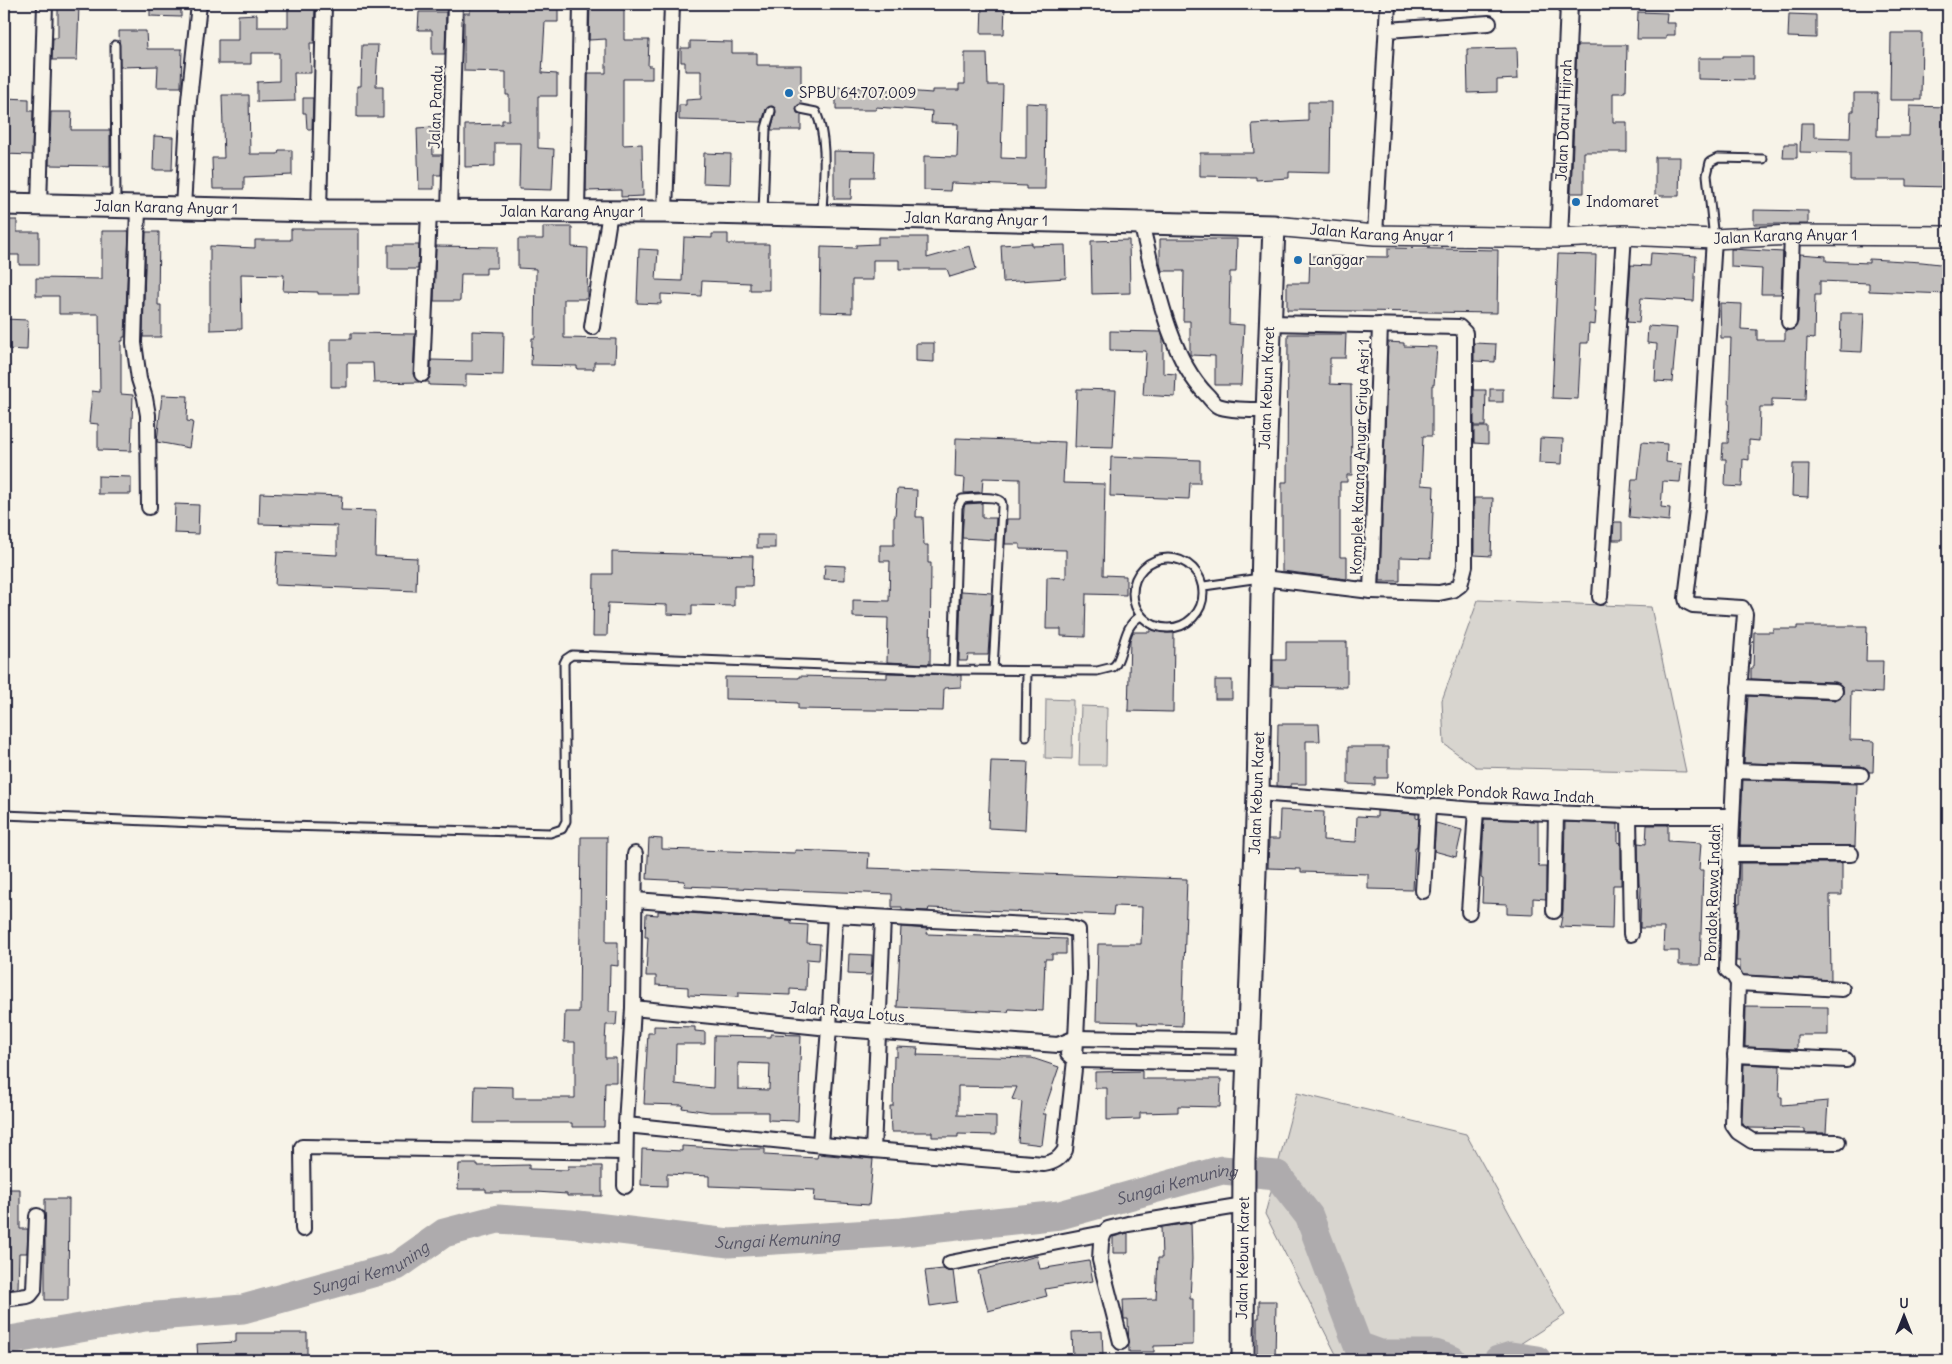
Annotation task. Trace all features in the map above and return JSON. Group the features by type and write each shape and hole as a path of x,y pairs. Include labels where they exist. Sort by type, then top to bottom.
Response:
{"main road":[{"name":"Jalan Karang Anyar 1","path":"4,204 319,211 665,212 1274,226 1375,235 1559,238 1624,235 1714,239 1792,235 1948,236"},
{"name":"Jalan Kebun Karet","path":"1243,1360 1244,1160 1258,793 1269,323 1274,226"}],"street":[{"path":"39,205 45,4"},
{"path":"183,208 188,100 199,4"},
{"path":"319,211 324,4"},
{"name":"Jalan Pandu","path":"422,374 439,212 455,4"},
{"path":"578,212 581,4"},
{"path":"665,212 672,4"},
{"path":"1375,235 1388,4"},
{"name":"Jalan Darul Hijrah","path":"1559,238 1569,4"},
{"path":"1387,30 1489,23"},
{"path":"138,207 134,343 139,380 148,415 149,507"},
{"path":"592,327 610,212"},
{"path":"1141,223 1163,309 1183,364 1196,385 1217,405 1267,410"},
{"path":"1600,597 1624,235"},
{"path":"1789,322 1792,235"},
{"name":"Pondok Rawa Indah","path":"1714,239 1697,509 1686,598 1687,602 1694,605 1742,608 1745,614 1734,771 1726,970 1734,976 1738,984"},
{"name":"Komplek Karang Anyar Griya Asri 1","path":"1263,578 1371,590 1439,593 1453,590 1460,585 1465,566 1465,332 1459,327 1269,323"},
{"name":"Komplek Karang Anyar Griya Asri 1","path":"1371,590 1380,325"},
{"path":"1739,687 1835,691"},
{"path":"1734,771 1861,775"},
{"name":"Komplek Pondok Rawa Indah","path":"1258,793 1476,810 1629,816 1732,816"},
{"path":"1423,891 1428,807"},
{"path":"1469,912 1476,810"},
{"path":"1554,911 1556,813"},
{"path":"1629,816 1631,934"},
{"path":"625,1186 626,1125 633,1008 636,900 635,854"},
{"path":"1730,854 1851,854"},
{"path":"626,1125 820,1143 872,1150 1044,1164 1053,1162 1059,1159 1065,1150 1075,1060 1079,975 1078,930 1066,926 835,916 636,900"},
{"path":"820,1143 835,916"},
{"path":"872,1150 883,918"},
{"path":"1838,1142 1752,1140 1738,1132 1733,1125 1732,1113 1738,984 1842,989"},
{"name":"Jalan Raya Lotus","path":"633,1008 829,1028 1058,1045"},
{"path":"1248,1041 1076,1038 1058,1045 1075,1060 1248,1062"},
{"path":"1735,1055 1846,1060"},
{"path":"303,1229 302,1147 625,1152"},
{"path":"1122,1342 1100,1260 1101,1242 1104,1233 1108,1229 1128,1224 1244,1198"},
{"path":"4,1299 27,1296 34,1289 37,1216"},
{"path":"950,1263 1104,1233"}],"lane":[{"path":"115,44 116,206"},
{"path":"801,109 816,112 820,123 823,156 822,217"},
{"path":"763,215 766,128 771,111"},
{"path":"1714,239 1707,175 1710,162 1718,158 1763,159"},
{"path":"953,670 958,507 962,499 970,498 997,499 1001,502 1002,507 993,670"},
{"path":"1161,558 1180,559 1195,569 1204,586 1202,604 1192,620 1175,628 1157,627 1141,616 1133,600 1134,581 1144,566 1161,558"},
{"path":"1204,586 1263,578"},
{"path":"4,815 244,825 550,833 562,829 566,821 564,663 568,656 953,670 1096,671 1113,668 1119,659 1132,622 1141,616"},
{"path":"1026,737 1027,671"}],"shaded area":[{"path":"1478,600 1651,607 1686,772 1476,767 1444,744 1442,700"},
{"path":"1046,699 1073,700 1072,759 1045,758"},
{"path":"1081,706 1107,707 1106,765 1079,765"},
{"path":"1297,1093 1466,1134 1565,1315 1495,1360 1339,1360 1265,1214"}],"building":[{"path":"150,4 181,4 181,17 150,16"},
{"path":"288,4 315,4 314,43 310,43 311,73 294,73 295,101 257,102 257,82 279,81 279,53 251,53 251,64 218,64 218,40 238,40 238,15 257,14 257,27 288,27"},
{"path":"470,4 558,4 558,22 545,22 542,73 557,74 557,96 538,96 538,148 554,149 552,190 519,189 520,143 495,143 495,166 465,167 465,125 502,124 502,120 509,120 509,95 506,95 506,72 464,71 464,13 470,13"},
{"path":"590,4 624,4 624,40 649,40 648,66 652,66 652,79 623,79 623,145 642,144 643,196 621,197 621,190 586,191 588,73 606,73 606,39 589,40"},
{"path":"982,4 1005,4 1004,34 981,34"},
{"path":"58,5 79,5 77,60 52,60 53,38 58,38"},
{"path":"419,12 446,12 445,54 432,54 432,30 418,30"},
{"path":"1638,12 1667,13 1666,23 1675,23 1675,35 1666,35 1666,39 1637,39"},
{"path":"1789,14 1816,15 1816,38 1788,37"},
{"path":"119,31 146,31 147,49 182,49 181,87 157,87 158,66 120,67"},
{"path":"1891,33 1922,33 1921,100 1890,100"},
{"path":"690,41 732,42 732,53 757,53 757,65 801,65 801,104 796,108 797,113 801,114 801,130 771,130 776,112 772,106 766,109 762,122 679,120 679,105 686,105 686,100 701,99 701,71 685,71 685,62 681,62 681,48 690,48"},
{"path":"362,45 378,45 376,86 383,86 383,117 357,117 357,86 361,86"},
{"path":"1577,45 1627,45 1626,91 1624,93 1613,93 1613,122 1627,122 1627,152 1584,152 1584,193 1571,193"},
{"path":"1517,48 1518,79 1497,80 1497,92 1468,93 1467,49"},
{"path":"965,53 987,53 988,85 1003,85 1001,158 1026,159 1026,103 1046,104 1045,189 1026,189 1026,186 951,183 950,191 924,190 924,156 957,157 958,124 931,123 932,111 876,107 876,110 836,110 836,87 877,88 932,93 932,90 959,90 959,84 965,84"},
{"path":"1723,56 1753,56 1753,80 1698,79 1698,58 1723,58"},
{"path":"1854,93 1878,93 1877,136 1909,136 1910,106 1948,107 1948,187 1907,186 1907,180 1850,180 1850,153 1800,152 1801,123 1814,123 1814,137 1850,138 1851,111 1854,111"},
{"path":"222,95 249,95 250,154 278,154 279,150 292,150 292,175 244,177 244,189 213,189 212,158 224,158"},
{"path":"4,98 29,99 29,111 33,111 32,155 4,154"},
{"path":"303,98 313,98 312,129 307,129 306,113 303,113"},
{"path":"1308,102 1331,102 1330,173 1289,172 1289,178 1256,180 1256,177 1200,176 1200,153 1254,153 1252,124 1308,121"},
{"path":"51,112 72,112 71,130 110,130 110,166 49,165"},
{"path":"432,127 433,155 442,155 441,175 434,175 434,189 419,189 417,128"},
{"path":"154,136 173,137 172,170 153,170"},
{"path":"1784,144 1797,144 1797,158 1783,158"},
{"path":"834,151 875,152 874,177 852,177 851,199 834,199"},
{"path":"704,153 731,154 730,184 703,183"},
{"path":"1655,157 1680,157 1679,196 1655,196"},
{"path":"1754,210 1808,211 1808,224 1754,224"},
{"path":"4,220 17,220 17,232 39,232 39,265 19,265 19,255 4,255"},
{"path":"543,227 572,227 572,247 588,248 587,299 564,299 564,338 616,339 615,362 594,362 594,369 577,369 577,366 531,365 532,338 535,338 536,269 518,268 518,239 543,239"},
{"path":"291,229 359,229 359,294 318,294 318,292 283,291 284,275 241,274 242,329 210,330 210,246 255,248 255,240 291,240"},
{"path":"102,231 129,231 125,337 121,341 121,394 133,395 131,451 98,450 98,424 89,423 92,391 100,392 99,314 59,314 59,296 36,296 36,278 102,279"},
{"path":"146,232 159,232 158,305 161,305 161,337 143,337"},
{"path":"712,234 728,234 728,244 769,244 769,290 750,290 750,283 702,281 701,296 661,294 661,304 637,303 639,249 658,250 656,280 682,281 684,237 712,238"},
{"path":"878,237 927,237 927,258 970,246 976,269 950,277 947,269 899,269 899,260 873,260 873,280 852,280 852,313 820,312 821,247 856,248 856,245 878,244"},
{"path":"1160,239 1237,239 1236,272 1230,272 1229,324 1244,325 1241,385 1215,385 1215,356 1190,355 1190,321 1183,321 1184,271 1162,271"},
{"path":"1129,240 1130,293 1092,294 1091,241"},
{"path":"1032,243 1032,246 1065,245 1066,278 1003,282 1001,245"},
{"path":"388,245 419,245 418,269 388,269"},
{"path":"436,246 497,247 497,268 486,268 486,274 461,274 460,301 434,301"},
{"path":"1388,248 1498,250 1497,313 1287,310 1287,283 1309,283 1310,256 1388,257"},
{"path":"1731,249 1783,252 1781,294 1761,294 1762,269 1731,267"},
{"path":"1651,253 1696,256 1694,301 1641,298 1639,323 1627,322 1631,265 1650,266"},
{"path":"1558,254 1596,255 1595,325 1589,324 1588,343 1581,343 1578,399 1552,398"},
{"path":"1800,254 1826,256 1826,261 1869,263 1869,259 1948,265 1948,294 1869,291 1869,283 1820,281 1820,295 1815,295 1814,339 1807,338 1805,400 1772,399 1772,407 1760,407 1759,441 1749,440 1749,460 1743,459 1742,487 1725,486 1726,459 1722,459 1723,443 1728,443 1731,338 1721,338 1720,303 1742,304 1741,329 1757,330 1757,340 1785,340 1785,330 1794,329 1798,322"},
{"path":"1841,313 1864,313 1862,352 1840,351"},
{"path":"4,319 28,320 27,350 4,349"},
{"path":"1648,326 1677,328 1672,382 1655,381 1657,344 1647,343"},
{"path":"472,331 504,332 503,375 466,374 466,386 429,385 429,382 425,382 431,375 431,360 472,361"},
{"path":"1110,331 1161,332 1163,339 1163,373 1176,374 1175,397 1143,395 1146,351 1110,350"},
{"path":"351,333 415,334 413,374 419,382 374,383 373,363 347,363 347,387 331,387 331,339 351,339"},
{"path":"1288,334 1346,334 1345,358 1330,358 1330,384 1351,385 1352,475 1347,475 1347,482 1340,482 1340,557 1347,557 1347,579 1282,571 1282,482 1287,482"},
{"path":"1388,342 1404,343 1404,346 1437,347 1434,385 1432,385 1432,436 1423,436 1421,485 1434,486 1431,558 1400,557 1400,581 1380,581"},
{"path":"916,343 934,343 934,362 916,361"},
{"path":"1474,343 1496,344 1495,362 1474,361"},
{"path":"1077,389 1116,390 1113,448 1075,447"},
{"path":"1490,389 1503,389 1503,402 1490,402"},
{"path":"1474,390 1486,390 1485,426 1474,426"},
{"path":"162,395 188,396 187,421 193,422 189,448 157,442"},
{"path":"1474,427 1488,427 1488,444 1474,443"},
{"path":"956,438 1065,442 1063,483 1105,484 1103,575 1126,576 1126,595 1086,594 1085,637 1061,636 1061,629 1046,629 1047,577 1066,578 1066,550 1020,549 1020,544 1005,544 1007,519 1020,519 1020,479 983,478 982,492 964,493 965,478 955,477"},
{"path":"1540,438 1563,439 1562,464 1539,463"},
{"path":"1642,442 1667,444 1666,462 1682,464 1680,482 1663,481 1661,507 1670,508 1669,521 1629,517 1632,479 1638,479"},
{"path":"1111,457 1200,460 1200,483 1190,483 1189,499 1110,496"},
{"path":"1793,464 1809,464 1808,497 1792,496"},
{"path":"98,476 131,477 131,494 98,494"},
{"path":"897,489 917,490 916,517 923,517 924,545 928,545 928,563 931,563 930,664 887,662 888,618 853,617 853,600 889,601 890,561 880,561 880,545 894,545"},
{"path":"260,493 342,496 341,510 376,511 375,556 417,558 416,591 275,585 277,552 337,555 337,526 259,524"},
{"path":"1474,498 1493,498 1491,556 1474,555"},
{"path":"982,503 982,518 996,518 995,540 962,538 965,504"},
{"path":"175,504 199,505 198,534 174,533"},
{"path":"1614,522 1622,522 1622,540 1613,540"},
{"path":"757,535 775,535 775,548 757,548"},
{"path":"612,552 753,556 752,586 734,586 734,606 692,605 692,615 667,614 667,605 608,603 607,636 593,636 594,574 612,574"},
{"path":"825,565 845,566 845,580 824,579"},
{"path":"961,591 992,593 988,655 968,655 967,661 959,661"},
{"path":"1797,626 1867,626 1866,661 1883,661 1882,693 1851,691 1850,740 1874,741 1873,772 1869,772 1861,766 1744,763 1748,696 1835,700 1843,695 1843,687 1836,682 1751,679 1754,632 1773,632 1773,629 1797,629"},
{"path":"1150,628 1165,628 1165,633 1174,633 1173,712 1128,711 1130,640 1133,632 1150,632"},
{"path":"1286,642 1347,642 1347,687 1273,686 1273,660 1286,660"},
{"path":"887,673 961,675 961,687 944,688 943,711 798,709 798,703 778,702 778,700 725,699 725,677 887,678"},
{"path":"1215,680 1232,680 1232,699 1215,699"},
{"path":"1278,724 1319,724 1320,741 1306,741 1306,784 1291,784 1291,787 1277,786"},
{"path":"1348,747 1388,747 1388,778 1375,778 1375,785 1348,784"},
{"path":"991,761 1028,762 1025,830 988,828"},
{"path":"1743,780 1857,784 1855,846 1740,845"},
{"path":"1280,810 1324,812 1323,840 1356,842 1357,816 1377,817 1377,811 1416,814 1416,818 1419,819 1417,847 1415,847 1413,890 1368,889 1368,874 1301,872 1301,869 1268,868 1269,839 1279,839"},
{"path":"1484,819 1538,821 1538,862 1539,867 1546,867 1546,899 1533,898 1533,915 1507,914 1507,904 1482,903 1483,879 1481,878"},
{"path":"1565,822 1618,824 1618,842 1621,843 1621,885 1613,885 1612,929 1560,927 1563,911"},
{"path":"1436,823 1462,830 1456,857 1434,851"},
{"path":"1647,825 1668,825 1668,841 1701,843 1699,870 1703,870 1700,965 1679,965 1679,951 1663,951 1664,928 1640,928 1641,886 1639,885 1638,843 1646,844"},
{"path":"581,837 607,837 606,942 618,942 618,966 610,965 609,1012 617,1012 616,1025 606,1025 605,1042 605,1058 616,1058 616,1082 605,1082 604,1127 572,1127 572,1123 474,1123 475,1086 513,1087 513,1098 575,1098 575,1042 564,1042 565,1012 579,1012"},
{"path":"649,838 662,839 662,849 795,853 795,850 869,853 868,868 1187,879 1182,1026 1096,1021 1098,944 1141,944 1142,907 1114,906 1113,915 929,908 928,911 902,910 902,907 892,907 892,894 684,886 685,881 647,879"},
{"path":"1740,863 1842,863 1842,895 1830,895 1831,980 1743,975 1740,970 1740,961 1736,961 1738,903 1740,903"},
{"path":"658,911 791,920 791,924 808,925 807,943 820,944 819,960 807,959 806,990 790,989 790,995 738,993 738,997 688,995 688,987 656,985 656,976 646,976 648,937 645,937 646,914 658,915"},
{"path":"901,927 928,929 927,934 1066,939 1066,954 1052,954 1052,959 1045,959 1043,1011 1009,1009 1008,1012 897,1007"},
{"path":"849,954 872,955 871,975 848,974"},
{"path":"1746,1006 1828,1007 1828,1035 1797,1035 1797,1049 1745,1047"},
{"path":"654,1026 695,1027 695,1031 705,1032 705,1044 676,1044 675,1084 713,1088 714,1036 771,1037 771,1034 801,1035 798,1121 768,1120 768,1112 710,1112 682,1108 683,1105 644,1104 648,1033 654,1033","holes":["738,1063 770,1064 769,1090 738,1089"]},
{"path":"897,1047 918,1048 917,1055 1032,1058 1059,1067 1043,1114 1046,1114 1042,1145 1018,1142 1022,1102 1012,1099 1017,1087 958,1086 958,1115 996,1116 996,1135 958,1134 958,1137 932,1137 932,1132 891,1132 890,1106 893,1106 894,1056 897,1057"},
{"path":"1744,1064 1780,1066 1779,1097 1782,1097 1782,1105 1828,1101 1826,1133 1805,1133 1805,1129 1749,1128 1744,1126 1742,1122"},
{"path":"1142,1071 1142,1079 1221,1079 1220,1107 1178,1106 1178,1112 1140,1113 1140,1119 1107,1120 1107,1088 1095,1088 1095,1072"},
{"path":"682,1146 765,1149 765,1155 817,1158 818,1154 873,1159 869,1205 814,1201 815,1190 709,1186 709,1176 667,1174 667,1186 641,1185 642,1149 682,1151"},
{"path":"459,1164 478,1164 478,1166 529,1165 529,1169 568,1170 568,1166 602,1166 602,1196 567,1196 567,1194 536,1192 486,1192 486,1189 458,1189"},
{"path":"6,1189 20,1189 20,1229 28,1229 27,1253 19,1253 18,1288 4,1290 4,1195 6,1195"},
{"path":"45,1199 69,1199 68,1300 45,1300"},
{"path":"1191,1223 1190,1299 1193,1299 1193,1345 1154,1346 1154,1352 1129,1352 1128,1319 1124,1319 1123,1300 1156,1299 1158,1258 1162,1258 1161,1227"},
{"path":"1128,1233 1128,1253 1113,1253 1113,1237"},
{"path":"1037,1256 1040,1269 1089,1261 1093,1281 1045,1289 1047,1296 988,1311 978,1271"},
{"path":"943,1269 953,1271 957,1302 930,1306 925,1271"},
{"path":"1259,1301 1276,1301 1275,1360 1257,1360"},
{"path":"1102,1331 1103,1355 1073,1357 1072,1332"},
{"path":"236,1333 307,1333 307,1360 198,1360 197,1344 236,1342"}],"waterway":[{"name":"Sungai Kemuning","path":"4,1341 145,1317 243,1309 397,1266 444,1233 498,1219 570,1224 729,1243 902,1232 1060,1215 1222,1170 1277,1175 1309,1216 1358,1346 1380,1354 1435,1354 1452,1360"},
{"name":"Sungai Kemuning","path":"1498,1360 1511,1356 1537,1360"}],"place":[{"name":"SPBU 64.707.009","path":"789,93"},
{"name":"Indomaret","path":"1576,202"},
{"name":"Langgar","path":"1298,260"}]}
